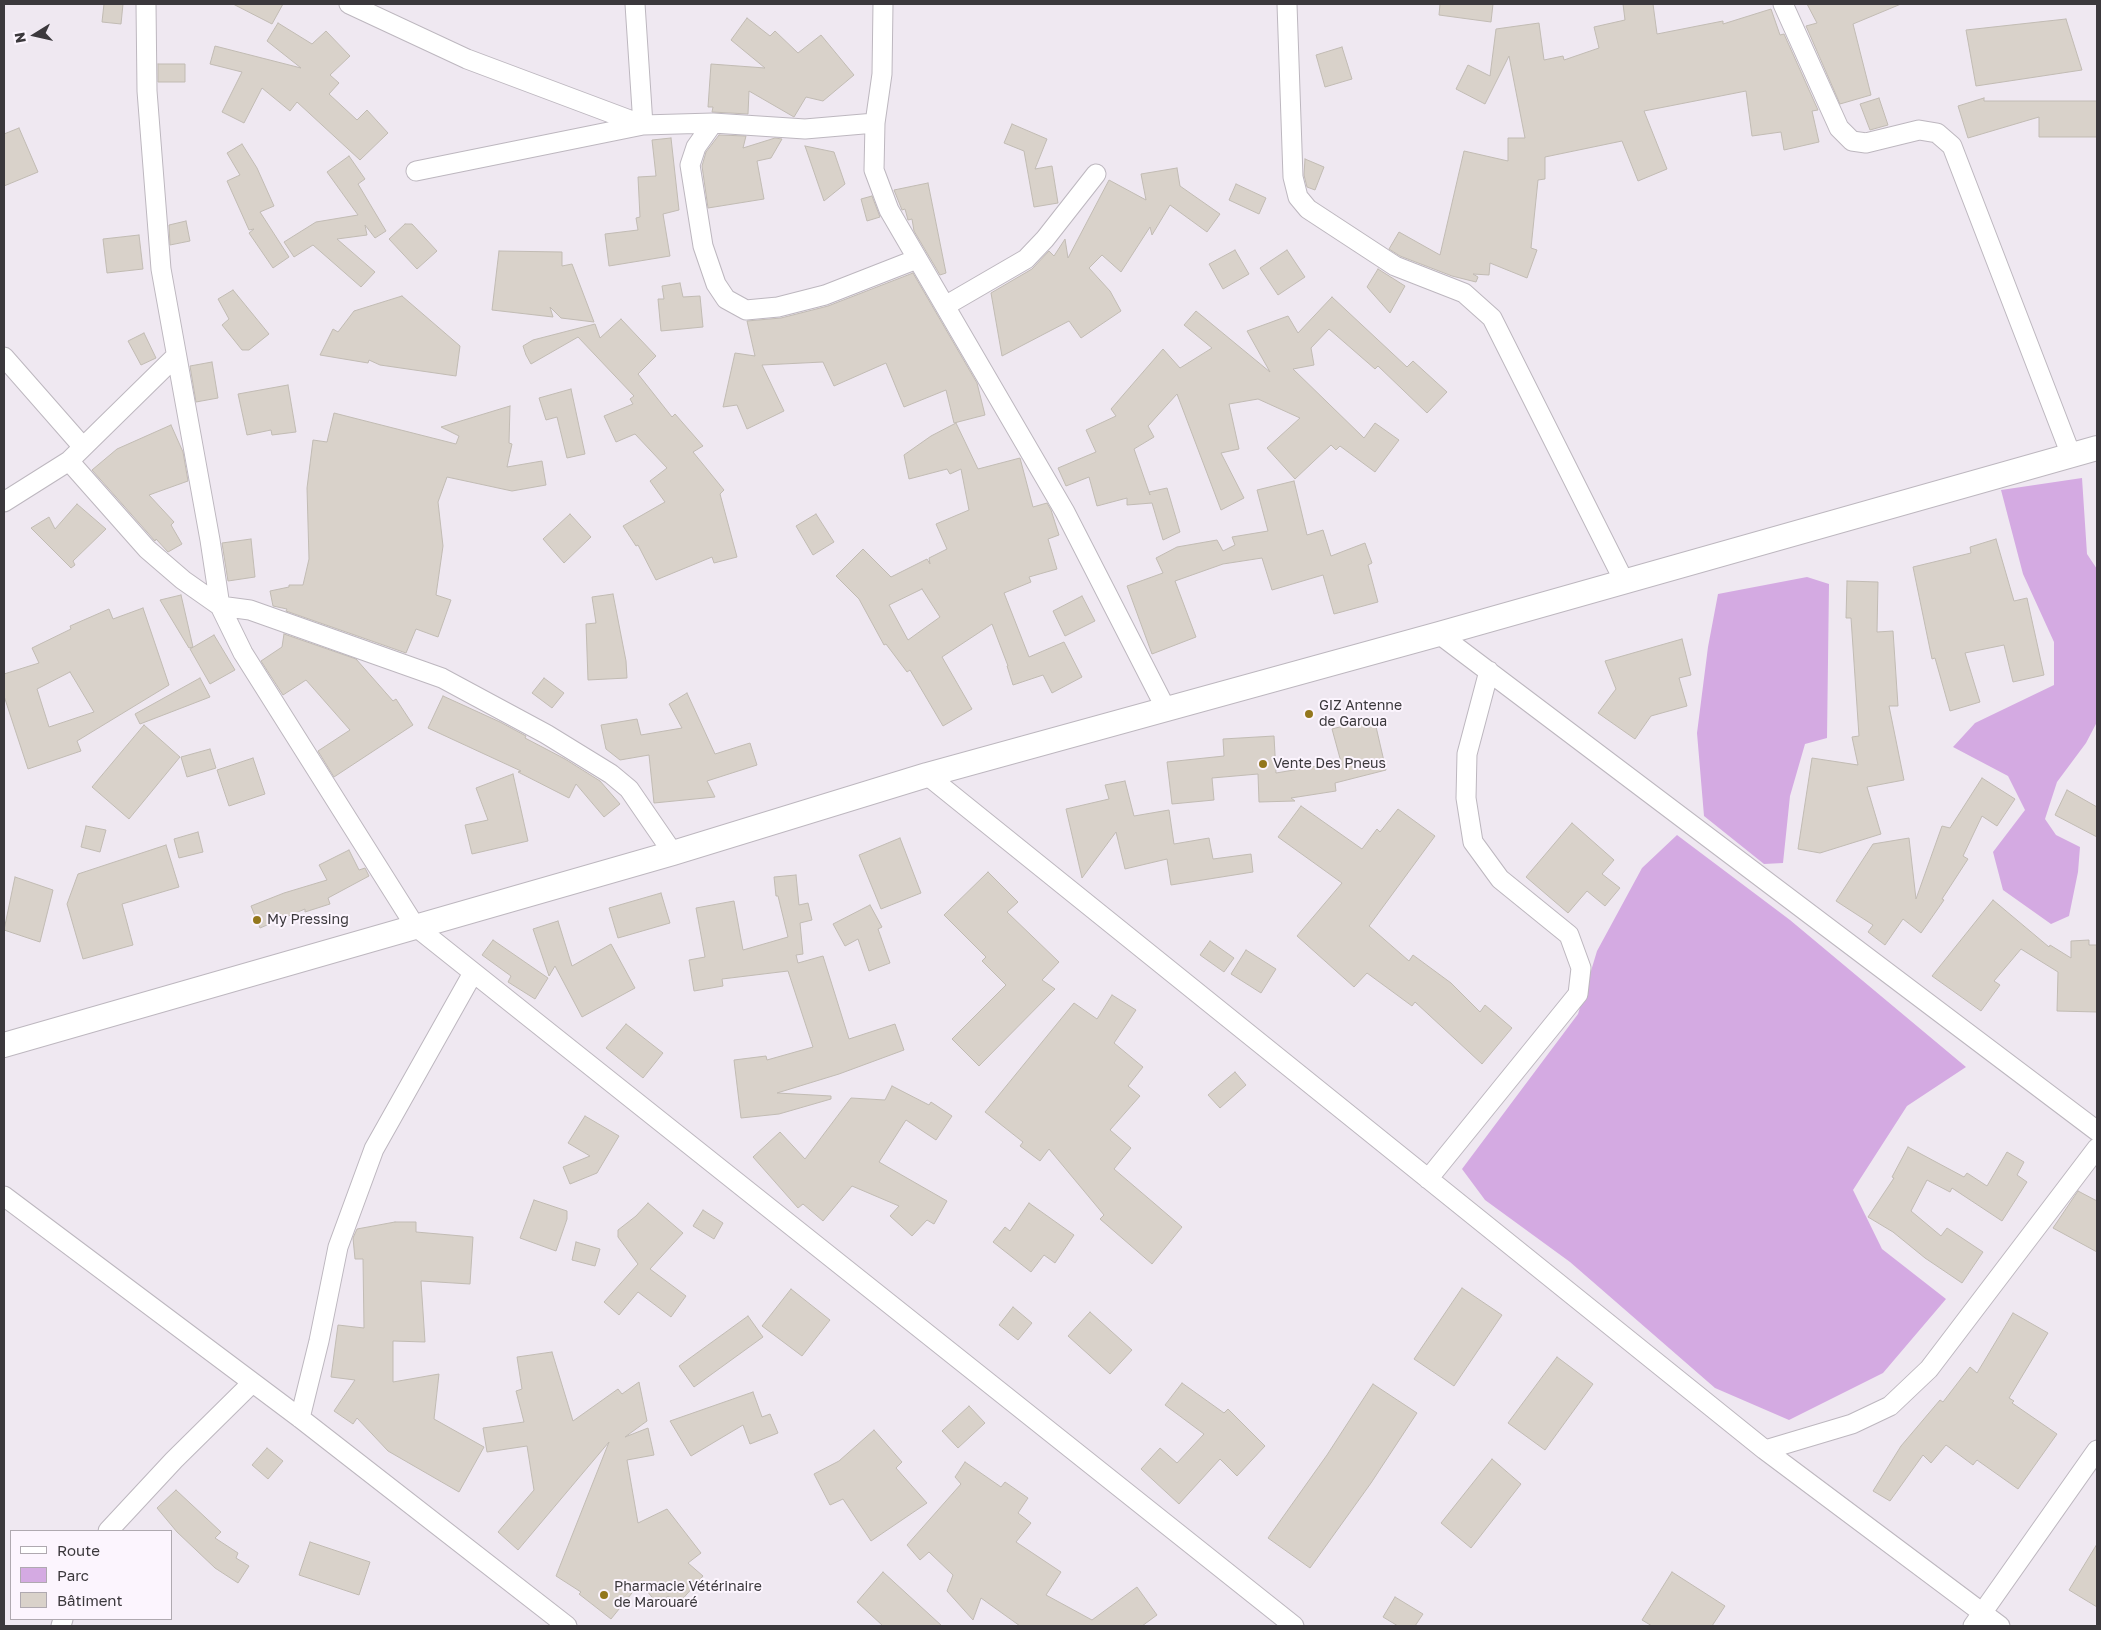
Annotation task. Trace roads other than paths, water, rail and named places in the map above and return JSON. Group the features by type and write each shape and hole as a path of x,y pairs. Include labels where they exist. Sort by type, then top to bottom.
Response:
{"street":[{"path":"146,4 147,91 161,269 210,540 220,606 243,653 415,926 1294,1626"},
{"path":"349,4 467,58 643,124"},
{"path":"636,4 643,124"},
{"path":"883,4 882,74 875,122 874,170 889,210 1066,512 1166,709"},
{"path":"1287,4 1293,177 1298,197 1308,209 1395,266 1464,293 1492,318 1624,581"},
{"path":"1783,4 1839,128 1852,141 1866,143 1918,130 1937,133 1952,146 2071,455"},
{"path":"416,171 643,124 713,123 804,129 875,122"},
{"path":"713,123 696,147 690,165 703,246 716,284 726,299 746,310 778,307 825,295 917,259"},
{"path":"945,306 1026,259 1045,239 1096,174"},
{"path":"4,502 69,461 176,356"},
{"path":"4,357 83,448"},
{"path":"4,1046 673,853 927,775 1439,634 2097,448"},
{"path":"69,461 147,549 183,580 220,606 250,610 442,678 546,734 611,774 629,790 673,853"},
{"path":"1439,634 2097,1131"},
{"path":"1428,1179 1578,994 1581,968 1569,935 1500,879 1473,842 1466,798 1467,754 1489,671"},
{"path":"927,775 1765,1450 1978,1619 2000,1626"},
{"path":"300,1418 319,1341 338,1247 374,1149 473,973"},
{"path":"1765,1450 1852,1424 1890,1406 1929,1369 2097,1148"},
{"path":"4,1196 300,1418 567,1626"},
{"path":"109,1530 174,1460 252,1383"},
{"path":"1978,1619 2097,1450"}],"place":[{"name":"GIZ Antenne de Garoua","path":"1309,714"},
{"name":"Vente Des Pneus","path":"1263,764"},
{"name":"My Pressing","path":"257,920"},
{"name":"Pharmacie Vétérinaire de Marouaré","path":"604,1595"}]}
